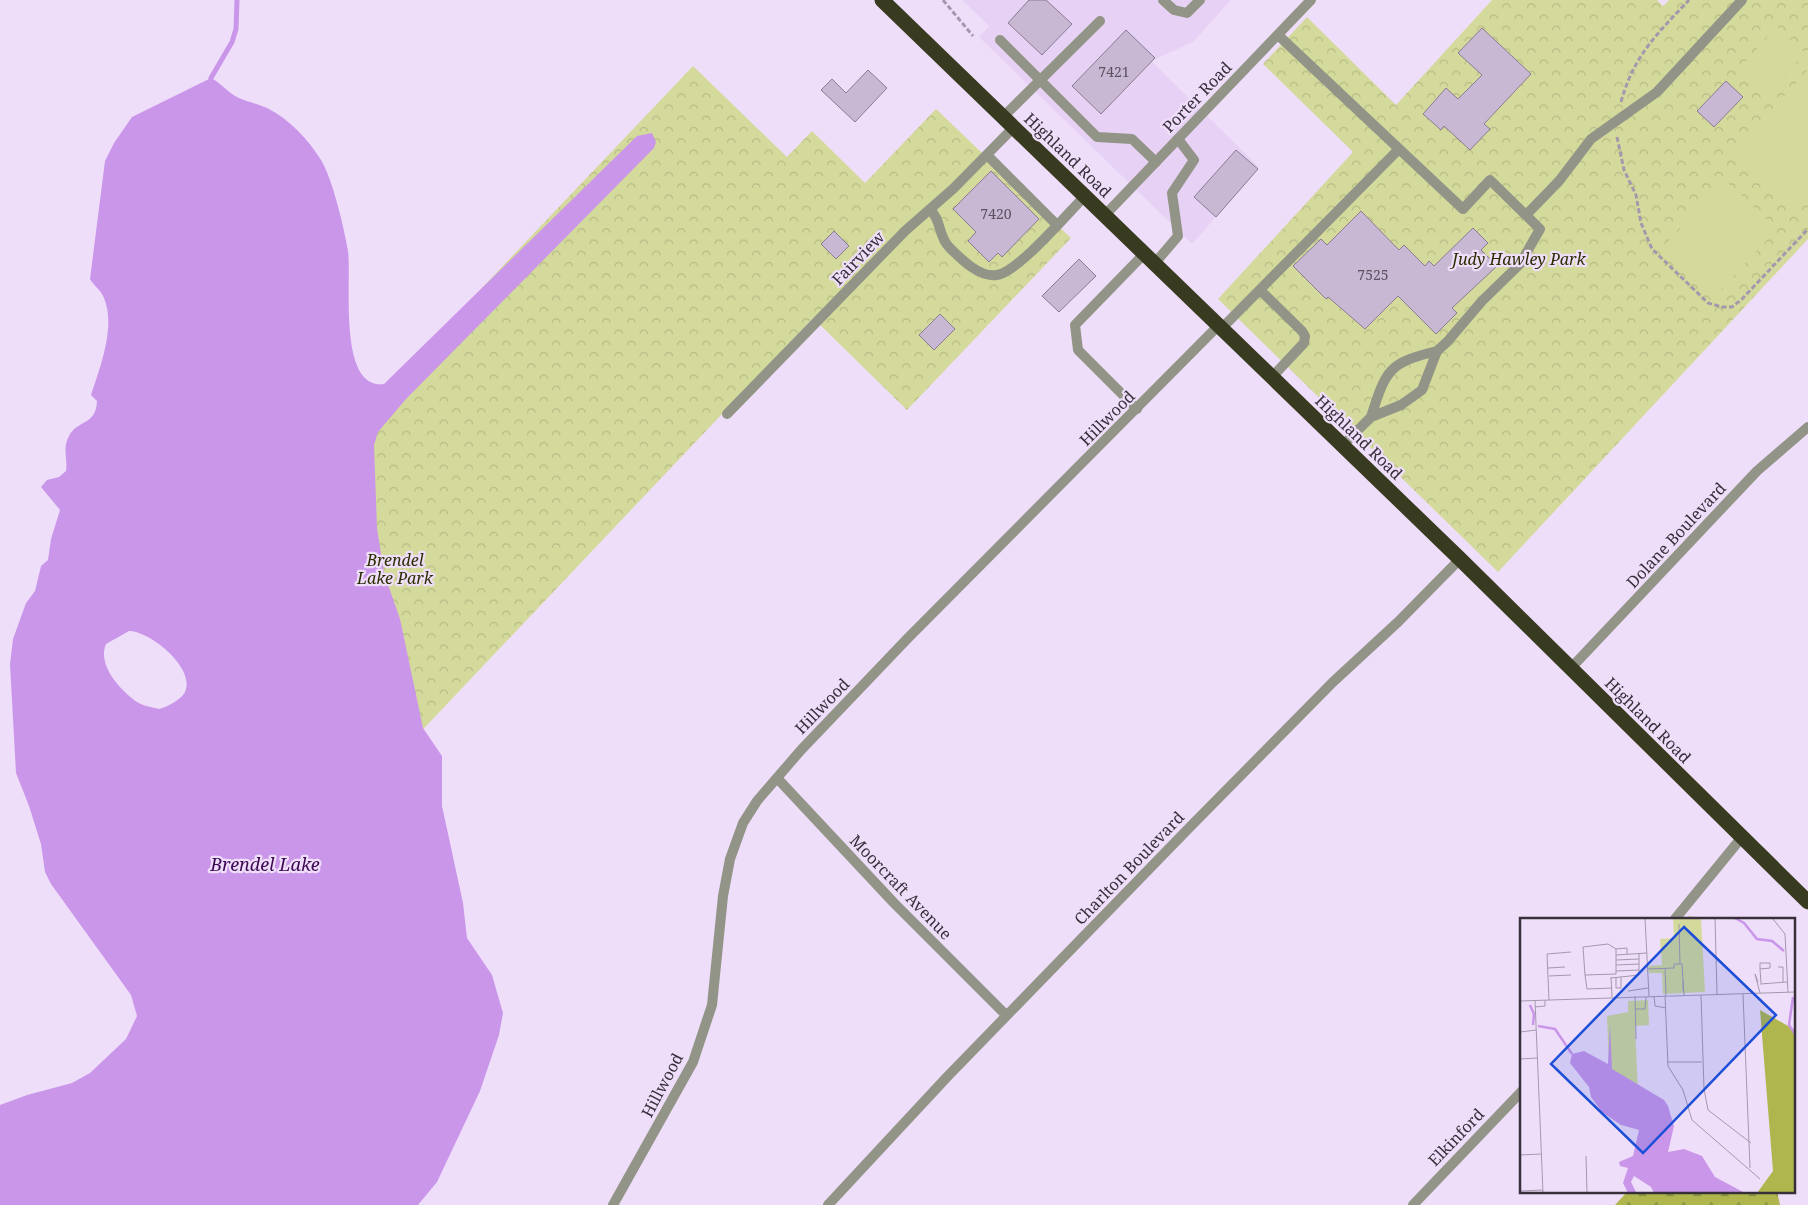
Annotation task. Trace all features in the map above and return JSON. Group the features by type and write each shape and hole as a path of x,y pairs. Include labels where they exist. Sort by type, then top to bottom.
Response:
{"highway":[{"name":"Highland Road","path":"882,0 1460,559 1808,902"}],"street":[{"path":"1163,0 1174,10 1187,13 1200,0"},
{"name":"Porter Road","path":"1105,215 1311,0"},
{"path":"1526,215 1559,181 1591,139 1657,92 1742,0"},
{"name":"Fairview","path":"727,414 905,231 930,210 986,155 1039,81 1100,21"},
{"path":"1278,34 1463,209 1490,180 1540,229 1520,264 1482,301 1447,342 1436,351 1399,363 1378,391 1371,417"},
{"path":"1000,40 1097,137 1132,139 1156,162"},
{"path":"1137,409 1078,350 1075,325 1150,258 1178,236 1172,194 1194,160 1178,139"},
{"name":"Hillwood","path":"613,1205 693,1062 712,1005 722,896 730,859 743,823 757,801 801,750 908,638 1220,326 1260,290 1399,149"},
{"path":"986,155 1057,225"},
{"path":"930,210 935,214 942,240 949,247 971,266 996,276 1014,267 1085,196"},
{"path":"1260,290 1305,336 1304,343 1272,377"},
{"path":"1343,446 1371,417 1401,406 1422,390 1436,351"},
{"name":"Dolane Boulevard","path":"1571,668 1757,472 1808,427"},
{"name":"Charlton Boulevard","path":"828,1205 1006,1015 1333,682 1398,622 1460,559"},
{"name":"Moorcraft Avenue","path":"777,778 894,903 1006,1015"},
{"path":"1676,918 1742,837"},
{"name":"Elkinford","path":"1413,1205 1520,1093"}],"path":[{"path":"944,0 973,36"},
{"path":"1689,0 1636,61 1626,85 1615,123 1624,170 1636,194 1640,223 1652,249 1708,303 1722,308 1732,307 1742,299 1808,229"}],"shaded area":[{"path":"962,0 1231,0 1193,42 1151,61 1259,167 1258,169 1192,244 979,37 989,26"}],"green space":[{"name":"Judy Hawley Park","path":"1492,0 1657,0 1663,6 1669,0 1808,0 1808,239 1498,572 1218,299 1353,152 1263,64 1307,17 1396,105"},
{"path":"1777,27 1805,53 1763,98 1736,72"},
{"name":"Brendel Lake Park","path":"693,66 787,157 812,131 865,183 936,109 1071,238 907,410 813,318 375,780 187,598"},
{"path":"1808,70 1808,198 1794,213 1731,154"},
{"path":"1726,181 1777,229 1713,298 1661,249"},
{"path":"1627,1192 1777,1192 1780,1205 1615,1205"}],"water":[{"name":"Brendel Lake","path":"211,78 235,96 275,113 304,137 316,152 325,169 334,192 344,230 348,251 350,330 353,352 359,370 369,381 384,384 637,136 652,133 656,142 654,148 406,399 378,432 374,445 377,528 384,573 400,619 423,728 442,756 442,806 463,903 467,938 492,975 503,1013 499,1035 480,1091 437,1182 418,1205 0,1205 0,1105 27,1095 72,1083 90,1073 126,1039 137,1016 131,995 51,884 45,872 41,844 16,773 10,664 13,639 26,603 35,591 41,566 48,560 51,539 60,510 41,487 47,480 59,477 66,471 67,440 77,427 90,419 96,409 97,401 91,395 99,372 108,334 108,321 104,298 90,279 105,161 114,143 132,117","holes":["129,631 148,637 169,652 184,672 187,682 185,692 174,703 166,707 159,709 137,702 117,684 107,668 104,652 106,644"]}],"building":[{"path":"1029,0 1046,0 1072,24 1042,55 1008,23"},
{"path":"1482,28 1531,74 1484,124 1490,129 1470,150 1444,126 1441,130 1423,114 1446,88 1458,99 1482,75 1458,53"},
{"path":"1126,30 1155,58 1101,114 1072,86"},
{"path":"868,70 887,88 855,122 821,90 832,79 846,93"},
{"path":"1726,81 1743,97 1714,127 1697,111"},
{"path":"1236,150 1258,169 1216,217 1194,197"},
{"path":"991,171 1039,219 1002,257 998,253 989,262 968,241 976,232 953,209"},
{"path":"1361,211 1399,250 1404,245 1425,266 1429,261 1434,266 1473,228 1488,243 1481,250 1497,266 1452,308 1457,313 1436,334 1398,296 1365,329 1328,297 1326,299 1293,266 1321,239 1327,245"},
{"path":"834,231 849,246 836,259 821,244"},
{"path":"1079,259 1096,276 1059,312 1042,296"},
{"path":"940,314 955,329 934,350 919,335"}],"waterway":[{"path":"211,78 232,42 236,29 237,0"}]}
